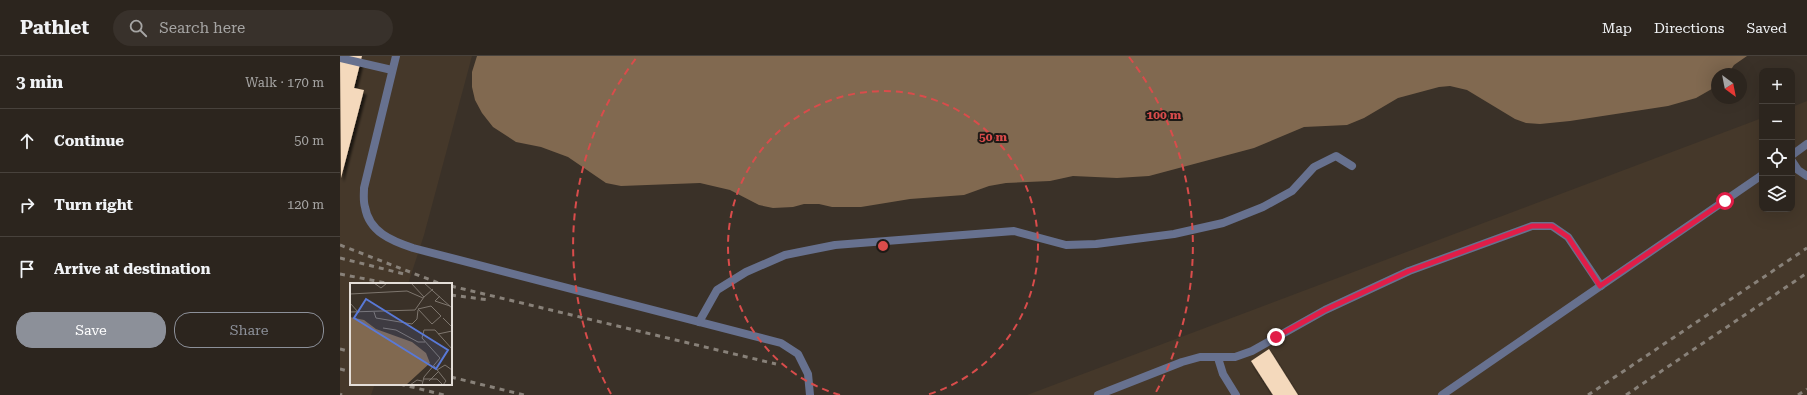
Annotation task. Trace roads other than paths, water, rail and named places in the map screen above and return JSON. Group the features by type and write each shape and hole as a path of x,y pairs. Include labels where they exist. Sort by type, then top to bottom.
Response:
{"lane":[{"path":"396,56 364,188 364,208 372,226 392,240 413,248 781,343 798,354 808,374 810,395"},
{"path":"340,58 392,70"},
{"path":"1795,153 1807,144"},
{"path":"699,322 717,290 746,272 785,255 835,245 1014,231 1066,245 1096,244 1174,234 1223,223 1263,207 1292,191 1314,167 1336,156 1352,166"},
{"path":"1795,166 1798,170 1807,176"},
{"path":"1442,395 1761,176"},
{"path":"1098,395 1182,362 1200,357 1235,357 1252,351 1325,310 1409,271 1532,226 1552,226 1568,237 1600,286"},
{"path":"1218,358 1223,374 1236,395"}],"railway":[{"path":"340,245 438,283"},
{"path":"1588,395 1807,248"},
{"path":"340,258 404,274"},
{"path":"1626,395 1807,273"},
{"path":"340,274 386,283"},
{"path":"452,286 776,364"},
{"path":"452,295 489,300"},
{"path":"340,349 350,352"},
{"path":"340,369 350,372"},
{"path":"452,377 524,395"},
{"path":"404,385 444,395"},
{"path":"1798,395 1807,389"}]}
